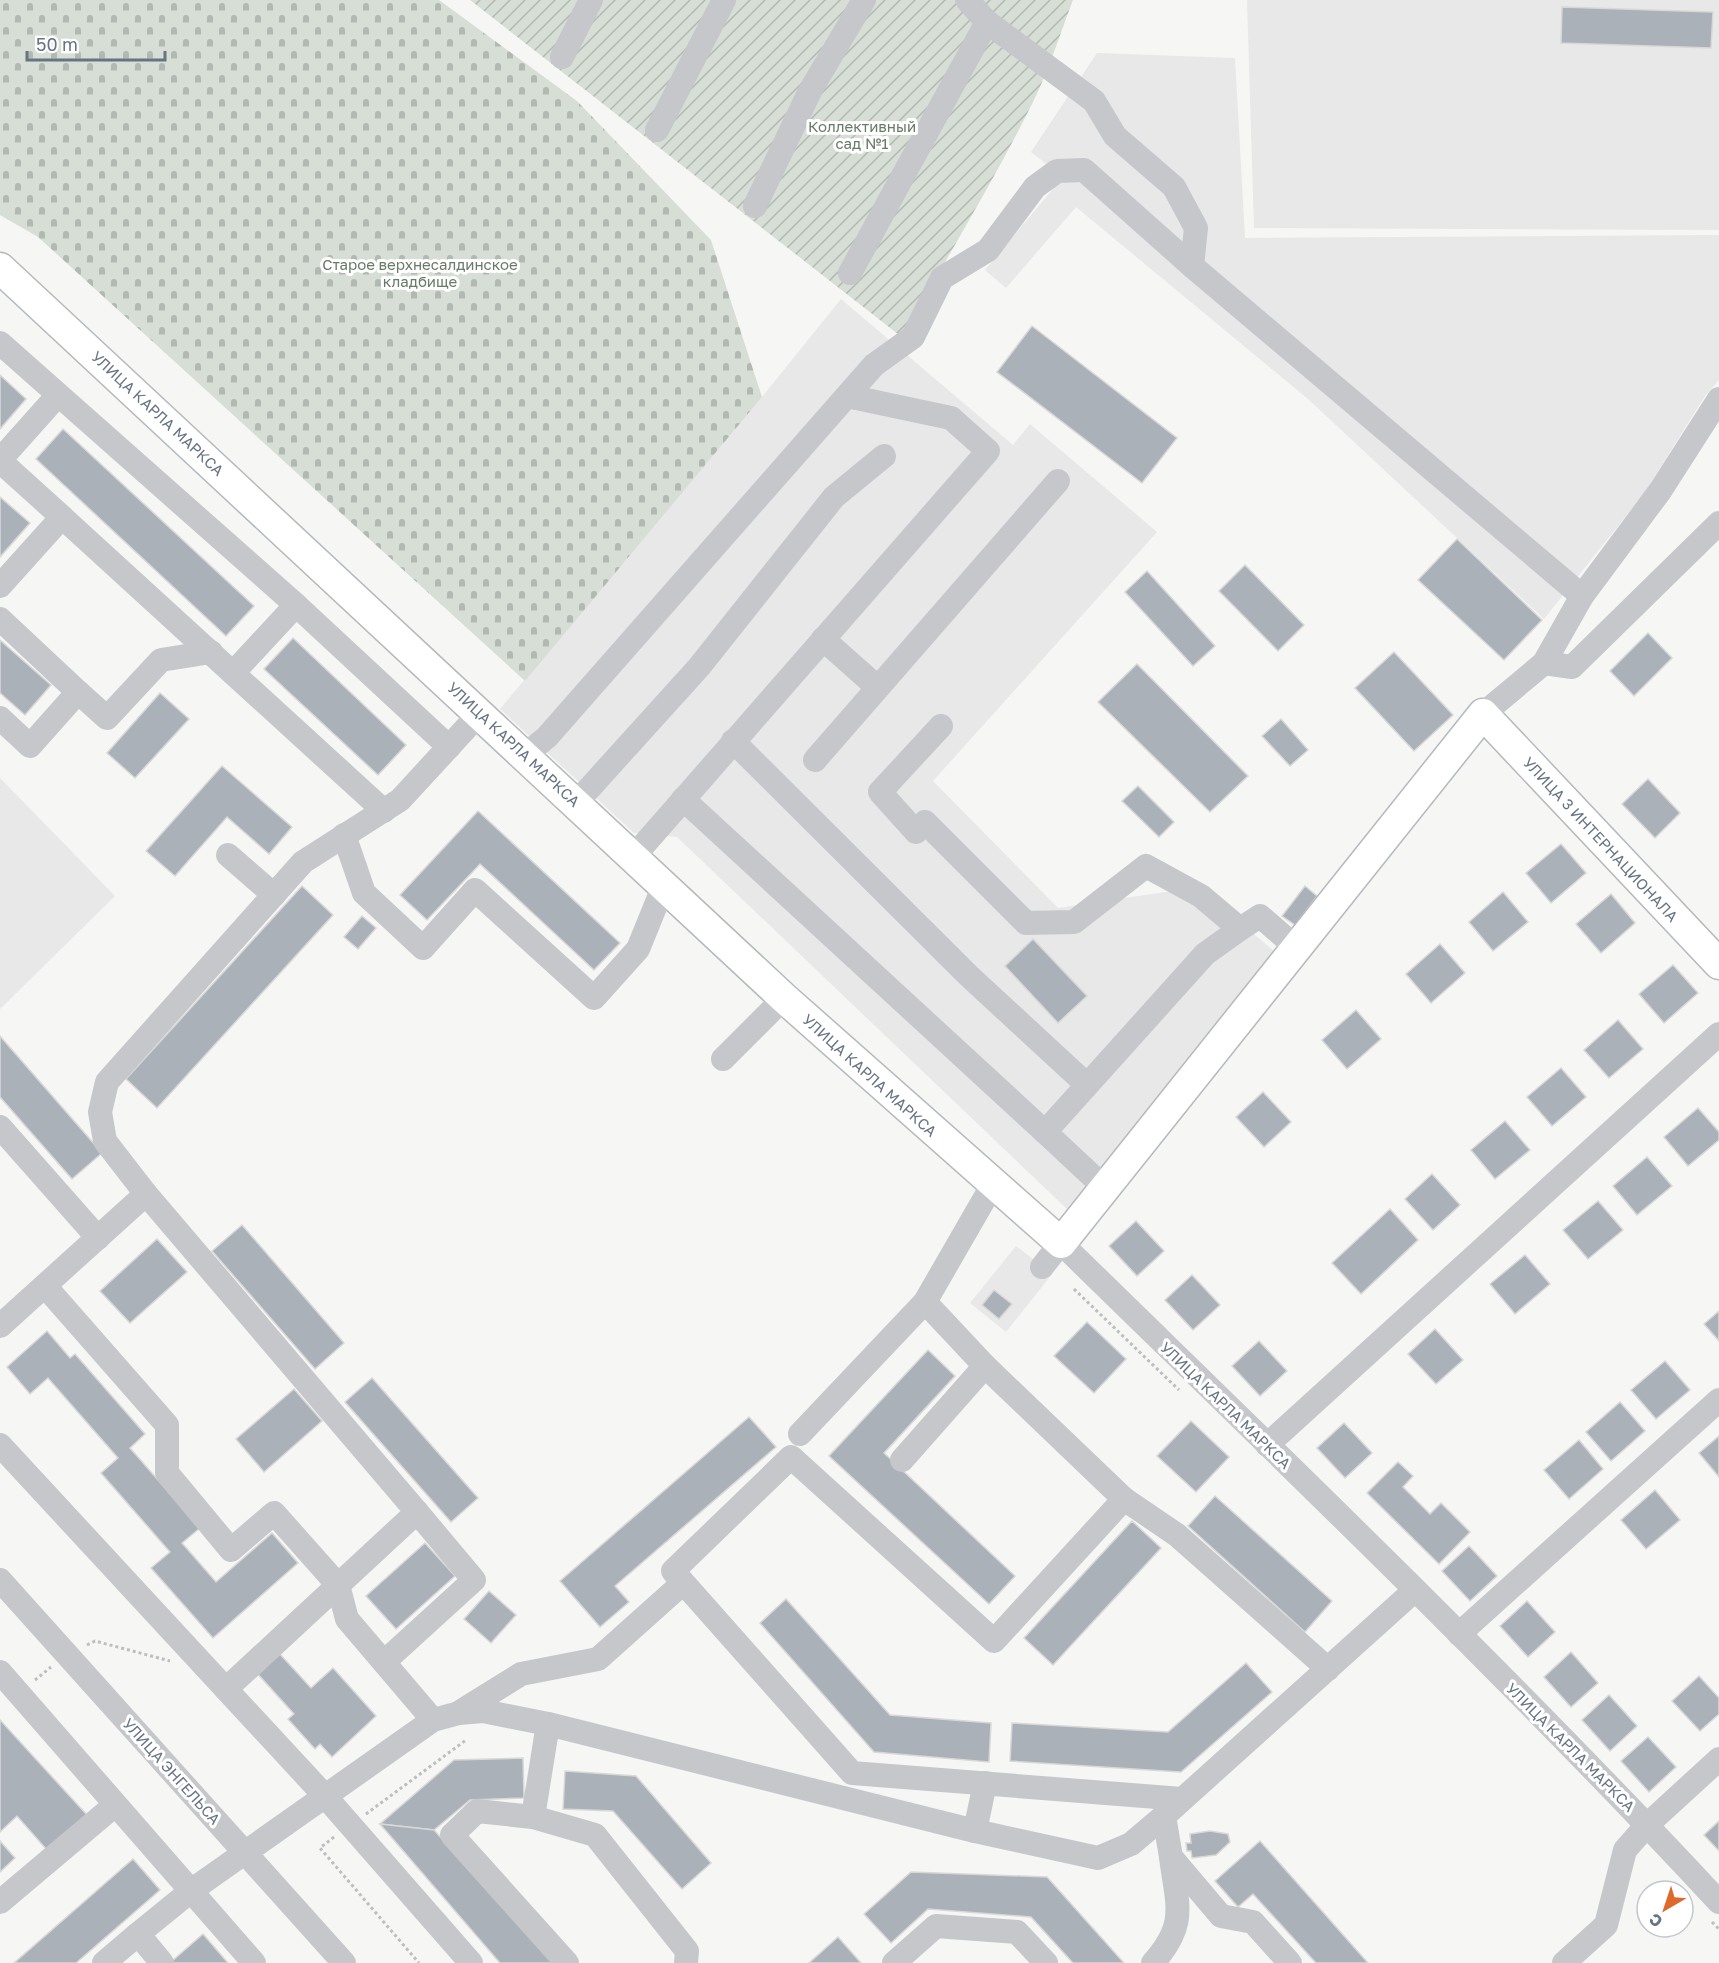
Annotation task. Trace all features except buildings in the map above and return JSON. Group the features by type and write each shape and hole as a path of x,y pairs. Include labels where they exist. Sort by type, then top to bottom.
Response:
{"main road":[{"name":"УЛИЦА КАРЛА МАРКСА","path":"0,268 784,998 1061,1243"},
{"path":"1061,1243 1483,714"},
{"name":"УЛИЦА 3 ИНТЕРНАЦИОНАЛА","path":"1483,714 1719,964"}],"street":[{"path":"562,57 591,0"},
{"path":"657,130 724,0"},
{"path":"755,206 810,91 864,0"},
{"path":"967,0 987,22 1094,101 1115,136 1174,187 1196,228 1192,266"},
{"path":"850,273 987,22"},
{"path":"525,755 547,737 874,365 913,337 942,278 988,249 1035,187 1057,171 1083,170 1192,266 1582,596"},
{"path":"0,343 296,605 449,747"},
{"path":"58,395 0,460 384,810"},
{"path":"634,856 988,451 951,417 847,396"},
{"path":"1483,714 1544,663 1582,596 1660,491 1719,399"},
{"path":"576,803 699,667 834,496 884,456"},
{"path":"815,760 1058,481"},
{"path":"0,586 62,517"},
{"path":"1544,663 1572,667 1719,523"},
{"path":"233,673 296,605"},
{"path":"0,619 107,718 161,660 211,652"},
{"path":"823,639 877,687"},
{"path":"0,718 30,746 78,693"},
{"path":"384,1662 474,1580 146,1194 105,1140 100,1112 106,1082 303,862 400,800 480,713"},
{"path":"941,726 880,792 916,832 925,822 1026,923 1074,922 1146,866 1201,896 1240,929"},
{"path":"733,741 969,976 1086,1084"},
{"path":"683,799 1105,1188"},
{"path":"344,835 364,893 423,948 475,890 594,998 638,949 664,885"},
{"path":"228,855 274,895"},
{"path":"1045,1132 1205,954 1260,916 1297,948"},
{"path":"723,1059 784,998"},
{"path":"1267,1445 1719,1034"},
{"path":"0,1127 98,1238"},
{"path":"800,1434 925,1302 993,1184"},
{"path":"0,1326 146,1194"},
{"path":"1042,1267 1061,1243"},
{"name":"УЛИЦА КАРЛА МАРКСА","path":"1061,1243 1459,1634 1647,1825 1719,1902"},
{"path":"45,1286 167,1425 167,1473 231,1550 274,1513 338,1586 347,1619 433,1720"},
{"path":"925,1302 985,1366 1124,1499 1177,1535 1328,1669"},
{"path":"902,1460 985,1366"},
{"path":"1459,1634 1719,1400"},
{"path":"0,1445 324,1795 471,1963"},
{"path":"1124,1499 994,1641 791,1457 673,1571 852,1773 1182,1799"},
{"path":"226,1689 417,1512"},
{"name":"УЛИЦА ЭНГЕЛЬСА","path":"0,1580 344,1963"},
{"path":"459,1713 521,1674 598,1659 683,1582"},
{"path":"104,1963 192,1890 324,1795 433,1720 459,1713 483,1712 548,1724 975,1831 1098,1858 1131,1844 1415,1590"},
{"path":"0,1672 254,1963"},
{"path":"533,1817 548,1724"},
{"path":"1564,1963 1606,1925 1625,1850 1647,1825 1719,1759"},
{"path":"975,1831 985,1783"},
{"path":"0,1902 115,1805"},
{"path":"567,1963 452,1835 477,1811 533,1817 595,1835 687,1951 686,1963"},
{"path":"1153,1963 1174,1935 1178,1924 1164,1816"},
{"path":"1171,1857 1221,1916 1253,1922 1290,1963"},
{"path":"894,1963 936,1926 1017,1932 1046,1963"},
{"path":"138,1934 162,1963"}],"shaded area":[{"path":"1247,0 1719,0 1719,230 1254,228"},
{"path":"1097,53 1235,58 1245,238 1719,235 1719,380 1705,396 1645,492 1544,619 1308,399 1076,207 1006,288 985,270 1063,177 1031,152"},
{"path":"841,299 1013,445 1030,424 1157,532 933,781 1058,908 1199,887 1275,952 1068,1210 677,837 634,833 500,709 762,397"},
{"path":"0,778 115,896 0,1009"},
{"path":"1016,1246 1052,1274 1006,1332 970,1303"}],"green space":[{"name":"Старое верхнесалдинское кладбище","path":"0,0 439,0 577,101 711,240 762,397 525,681 38,237 0,215"},
{"name":"Коллективный сад №1","path":"470,0 1073,0 1033,102 903,338"}]}
